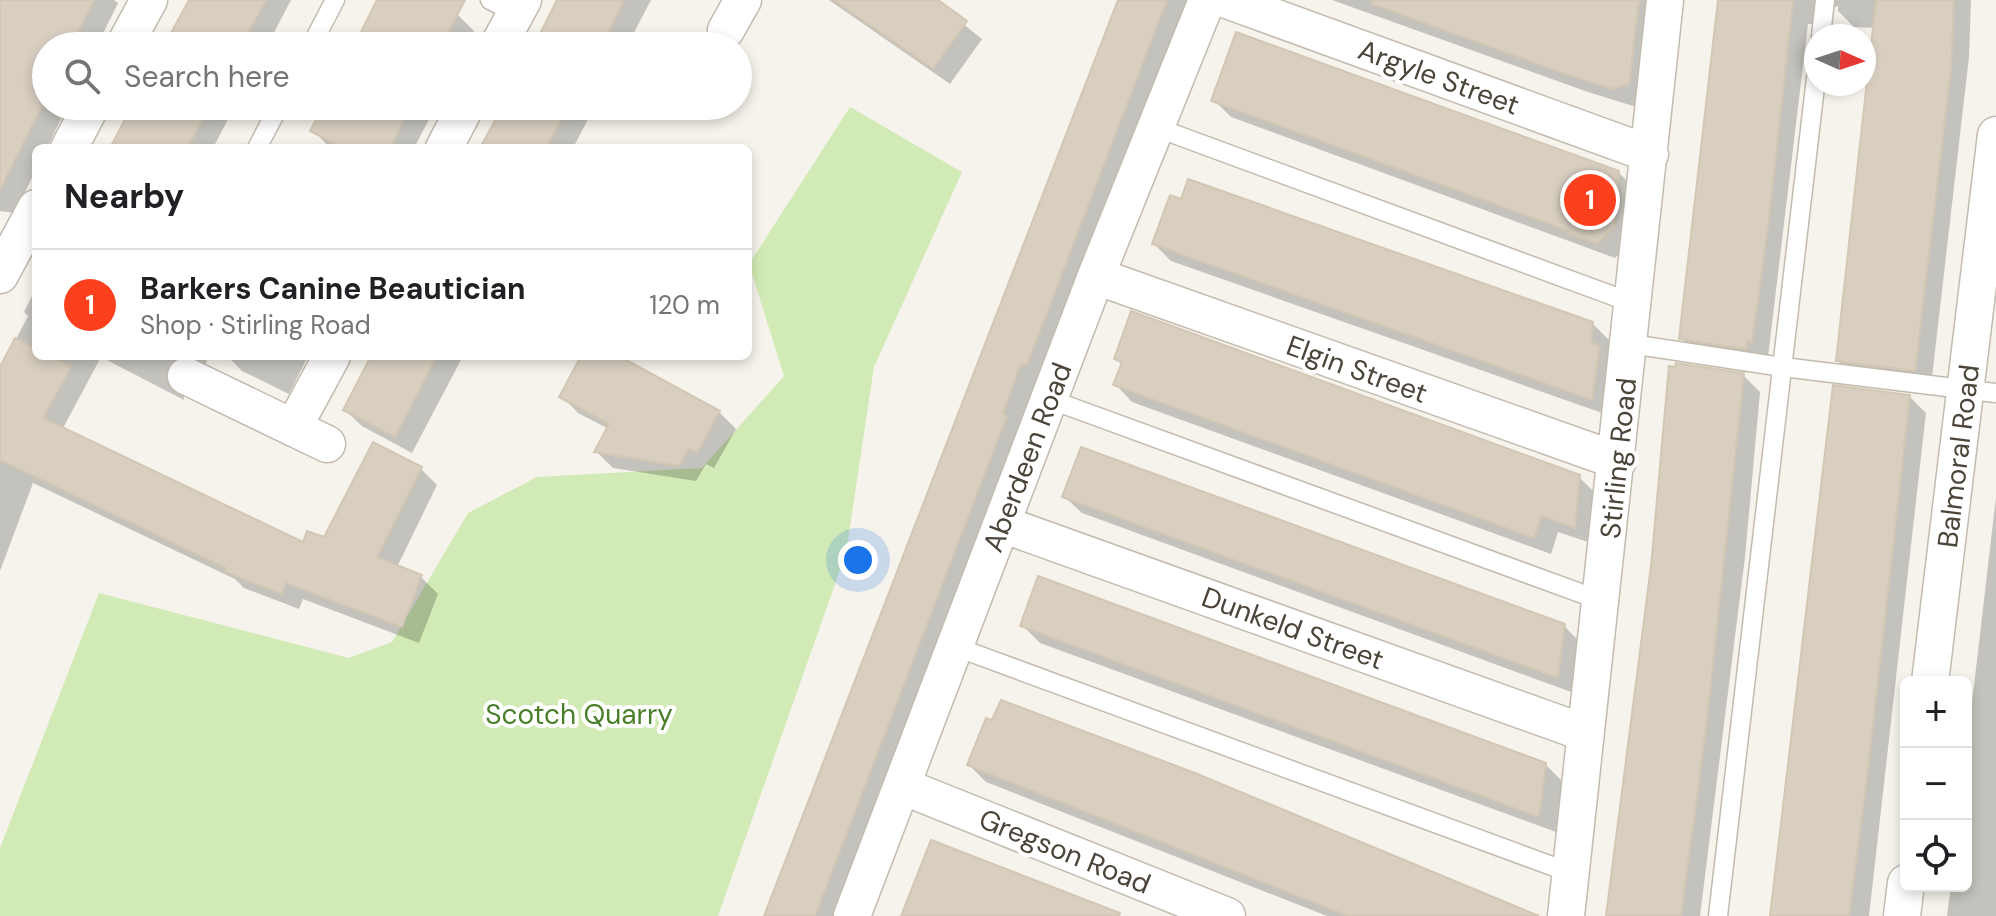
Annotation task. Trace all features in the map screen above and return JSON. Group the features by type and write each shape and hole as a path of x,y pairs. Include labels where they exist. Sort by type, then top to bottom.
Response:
{"street":[{"path":"132,32 149,0"},
{"name":"Aberdeen Road","path":"852,916 1096,276 1207,0"},
{"name":"Argyle Street","path":"1227,0 1650,154"},
{"name":"Stirling Road","path":"1566,916 1631,344 1665,0"},
{"path":"502,32 510,4"},
{"path":"71,144 84,120"},
{"path":"446,144 459,120"},
{"name":"Balmoral Road","path":"1931,676 1981,391 1996,135"},
{"path":"0,275 19,224"},
{"name":"Elgin Street","path":"1096,276 1618,461"},
{"path":"293,428 330,360"},
{"path":"186,376 327,444"},
{"name":"Dunkeld Street","path":"1002,524 1585,733"},
{"name":"Gregson Road","path":"902,786 1227,916"},
{"path":"1902,916 1905,892"}],"lane":[{"path":"318,32 335,0"},
{"path":"1822,24 1825,0"},
{"path":"1718,916 1814,96"},
{"path":"259,144 272,120"},
{"path":"1155,127 1635,304"},
{"path":"1631,344 1783,367 1981,391"},
{"path":"1049,399 1602,601"},
{"path":"956,647 1571,873"}],"green space":[{"name":"Scotch Quarry","path":"850,107 962,172 874,367 846,553 718,916 0,916 0,848 99,593 349,658 392,642 468,513 537,477 702,468 784,376 752,274 752,259"}],"building":[{"path":"0,0 94,0 78,32 32,32 32,120 35,120 0,190"},
{"path":"189,0 266,0 249,32 172,32"},
{"path":"377,0 465,0 448,32 361,32"},
{"path":"557,0 624,0 608,32 541,32"},
{"path":"834,0 938,0 967,21 933,69"},
{"path":"1118,0 1167,0 1027,365 1021,363 1003,414 1007,416 815,916 764,916"},
{"path":"1373,0 1639,0 1629,84 1613,89 1568,75 1372,4"},
{"path":"1718,0 1793,0 1769,219 1752,342 1747,341 1746,349 1679,339"},
{"path":"1876,0 1954,0 1951,69 1915,371 1836,361 1865,96 1876,96 1876,24 1873,24"},
{"path":"1236,32 1619,171 1614,227 1598,243 1568,234 1569,231 1211,101"},
{"path":"125,120 202,120 189,144 112,144"},
{"path":"316,120 404,120 392,144 335,144 310,131"},
{"path":"495,120 561,120 548,144 482,144"},
{"path":"1188,179 1593,322 1591,342 1600,346 1592,400 1152,244 1170,195 1181,199"},
{"path":"1131,311 1580,475 1575,528 1542,516 1534,538 1113,385 1122,362 1114,359"},
{"path":"15,338 32,347 32,360 58,360 71,367 43,418 303,542 307,531 324,537 373,442 422,467 377,557 422,575 402,627 286,583 282,594 225,572 226,568 0,460 0,367"},
{"path":"369,360 435,360 395,437 343,410"},
{"path":"579,360 626,360 720,411 697,453 689,448 679,466 594,452 609,424 559,397"},
{"path":"1676,363 1744,373 1706,729 1681,916 1606,916 1651,566 1669,366 1675,367"},
{"path":"1833,385 1910,395 1867,778 1849,916 1770,916"},
{"path":"1081,447 1565,624 1558,678 1062,497"},
{"path":"1038,576 1546,763 1539,817 1020,626"},
{"path":"1001,700 1195,773 1539,916 1348,916 967,765 986,718 992,720"},
{"path":"931,840 1120,913 1119,916 901,916"}],"place":[{"name":"Barkers Canine Beautician","path":"1590,200"}]}
